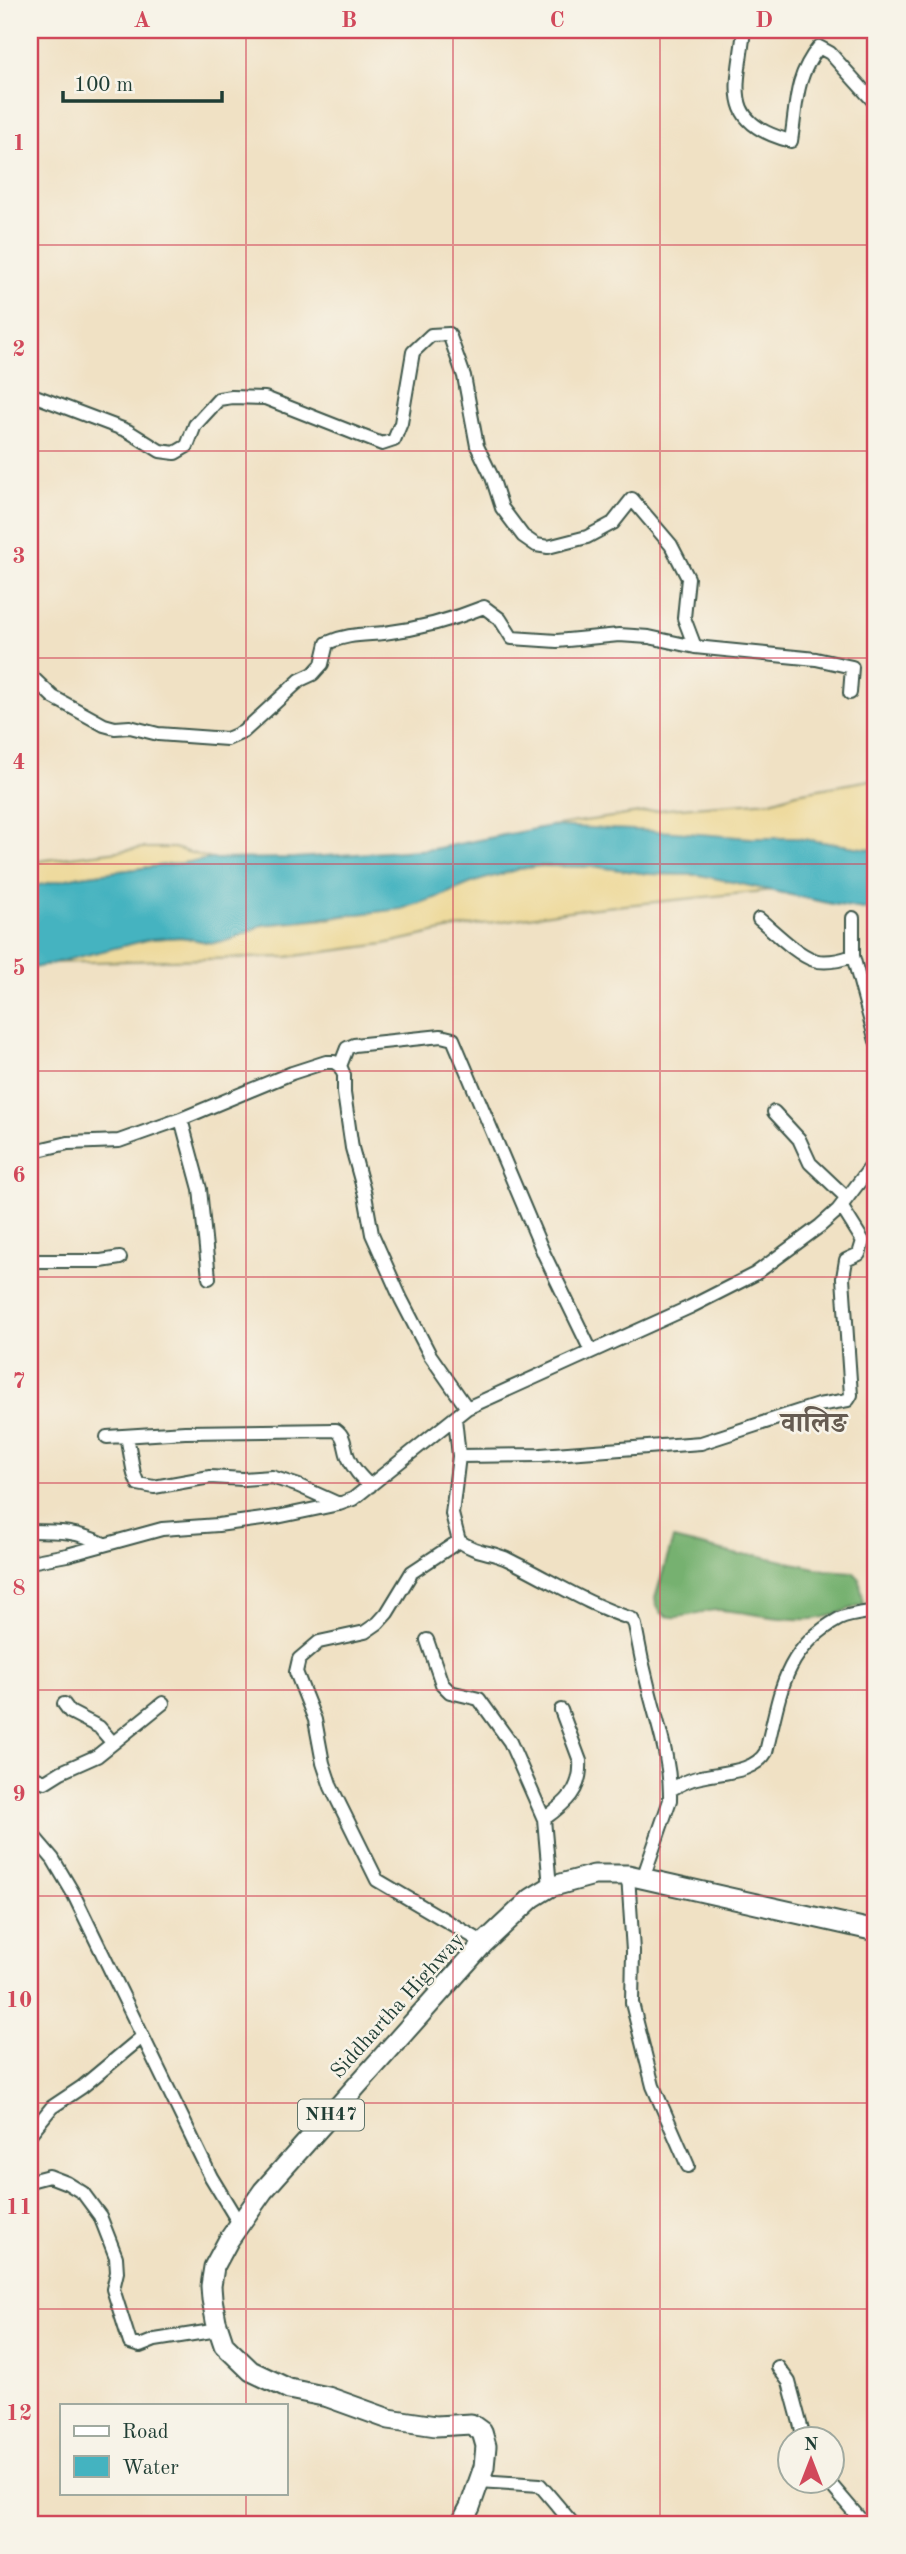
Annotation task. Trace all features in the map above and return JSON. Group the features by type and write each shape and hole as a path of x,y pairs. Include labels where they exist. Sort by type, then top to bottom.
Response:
{"highway":[{"name":"Siddhartha Highway","path":"461,2524 479,2480 486,2446 482,2432 471,2424 436,2426 389,2419 328,2397 289,2389 251,2371 224,2345 212,2299 214,2267 228,2241 263,2191 484,1942 532,1898 550,1887 594,1875 636,1877 876,1931"}],"street":[{"path":"744,30 738,59 738,105 752,126 772,136 791,141 799,84 806,64 819,47 830,53 876,104"},
{"path":"30,394 128,431 160,451 175,453 187,446 195,425 219,399 232,397 265,398 382,444 394,440 401,424 413,352 431,335 449,334 464,376 477,446 492,477 502,508 523,537 536,545 548,547 587,537 613,523 632,499 671,545 688,578 684,618 695,647"},
{"path":"30,674 53,697 115,729 130,727 158,734 227,740 243,732 300,680 313,674 322,664 327,643 342,636 448,621 484,607 500,619 512,638 557,641 620,635 649,637 695,647 816,659 852,667 850,693"},
{"path":"853,918 853,956 876,1041"},
{"path":"759,919 790,945 814,960 835,961 853,956"},
{"path":"467,1408 430,1355 372,1234 352,1148 344,1093 341,1066 347,1048 441,1036 453,1038 544,1254 591,1351"},
{"path":"30,1152 68,1143 119,1140 181,1119 292,1073 326,1062 341,1066"},
{"path":"459,1455 552,1454 701,1443 818,1405 848,1400 851,1395 844,1278 846,1260 859,1254 863,1241 844,1202 810,1163 799,1139 774,1112"},
{"path":"181,1119 200,1189 209,1278"},
{"path":"30,1562 169,1527 218,1525 277,1517 353,1499 467,1408 690,1307 755,1274 820,1226 844,1202 876,1160"},
{"path":"30,1261 121,1258"},
{"path":"455,1418 459,1455 452,1514 459,1541 472,1550 508,1559 586,1601 632,1619 669,1767 670,1790 670,1800 636,1877 632,2003 653,2086 688,2165"},
{"path":"107,1437 185,1432 336,1430 343,1437 348,1458 357,1474 370,1486"},
{"path":"127,1436 138,1483 154,1487 210,1477 272,1477 293,1483 339,1504"},
{"path":"30,1531 61,1530 87,1536 104,1544"},
{"path":"459,1541 412,1572 378,1623 365,1632 319,1642 299,1659 296,1672 315,1720 323,1763 331,1787 377,1880 484,1942"},
{"path":"670,1790 700,1777 738,1770 762,1759 790,1664 805,1645 840,1619 876,1611"},
{"path":"427,1640 442,1684 450,1692 479,1699 510,1742 544,1819 550,1887"},
{"path":"64,1703 70,1712 99,1727 112,1742"},
{"path":"30,1776 45,1782 97,1756 163,1703"},
{"path":"544,1819 562,1807 574,1794 581,1769 561,1710"},
{"path":"30,1832 53,1859 73,1893 211,2177 240,2225"},
{"path":"30,2134 52,2107 82,2087 142,2037"},
{"path":"30,2181 49,2176 68,2183 83,2193 100,2216 116,2258 117,2272 113,2289 130,2343 140,2346 155,2340 218,2330"},
{"path":"778,2367 789,2382 800,2424"},
{"path":"479,2480 540,2485 573,2524"},
{"path":"839,2494 860,2519 874,2524"}],"green space":[{"path":"673,1539 739,1555 756,1555 825,1570 853,1572 859,1578 864,1604 818,1619 788,1619 719,1610 681,1617 664,1615 658,1609 655,1598"}],"sand":[{"path":"876,779 876,850 796,838 750,838 550,826 667,809 771,801 797,793"},
{"path":"143,848 174,848 212,859 81,876 30,887 30,862"},
{"path":"541,866 599,867 649,874 700,875 774,890 576,910 456,928 384,944 287,957 52,963 151,939 181,937 212,943 230,940 263,925 329,919 438,897 474,882 519,869"}],"water":[{"path":"550,826 750,838 796,838 876,850 876,911 700,875 649,874 599,867 541,866 519,869 474,882 401,909 263,925 230,940 212,943 181,937 151,939 30,969 30,887 81,876 212,859 294,858 433,849"}],"district":[{"name":"वालिङ","path":"814,1425"}]}
